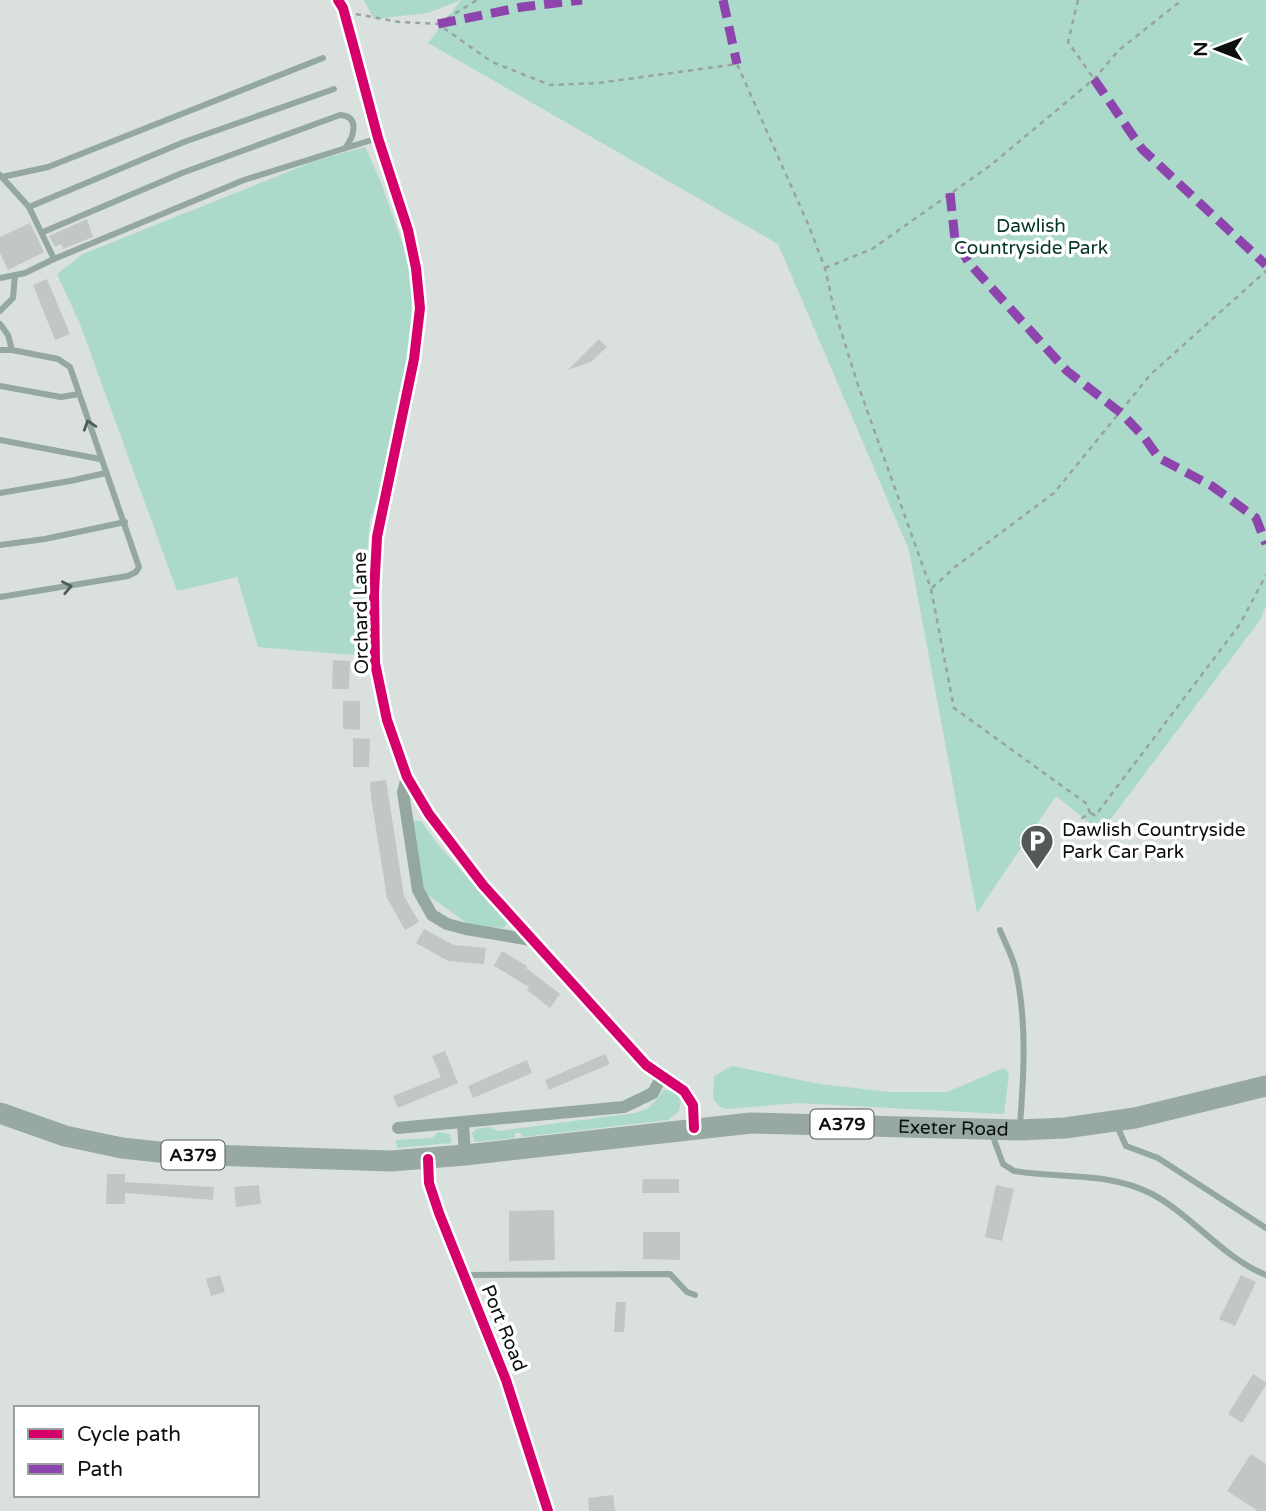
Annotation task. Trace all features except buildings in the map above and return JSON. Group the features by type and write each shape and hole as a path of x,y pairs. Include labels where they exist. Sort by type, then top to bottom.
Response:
{"main road":[{"name":"Exeter Road","path":"428,1159 751,1123 1020,1130 1065,1128 1115,1121 1266,1086"},
{"name":"A379","path":"0,1113 65,1136 122,1148 178,1154 379,1161 428,1159"}],"street":[{"name":"Orchard Lane","path":"341,6 378,138 408,230 416,268 420,308 414,359 377,537 374,593 375,663 387,719 407,777 452,845 531,940 646,1065 684,1091 692,1105 694,1128"},
{"path":"407,777 403,792 418,890 432,915 447,924 466,929 531,940"},
{"path":"398,1128 624,1107 653,1093 662,1076"},
{"path":"463,1123 466,1155"},
{"name":"Port Road","path":"428,1159 429,1183 506,1380 548,1511"}],"lane":[{"path":"1,176 48,167 323,58"},
{"path":"29,207 184,142 334,89"},
{"path":"43,232 182,173 340,115 347,115 354,126 346,147"},
{"path":"0,278 25,273 244,180 378,138"},
{"path":"1,176 29,207 54,259"},
{"path":"0,311 13,298 15,275"},
{"path":"0,324 8,335 12,350"},
{"path":"0,350 64,361 70,366 139,567 128,576 0,597"},
{"path":"0,386 61,397 79,394"},
{"path":"0,440 100,459"},
{"path":"0,493 106,473"},
{"path":"0,545 45,539 125,522"},
{"path":"1000,930 1015,968 1023,1013 1024,1066 1020,1130"},
{"path":"1115,1121 1126,1146 1157,1158 1266,1228"},
{"path":"990,1129 1003,1164 1014,1171 1098,1177 1136,1187 1179,1211 1239,1260 1266,1275"},
{"path":"464,1275 670,1274 687,1292 695,1295"}],"path":[{"path":"438,24 477,0"},
{"path":"1078,0 1068,42 1094,79"},
{"path":"825,268 872,249 990,165 1094,79 1119,50 1182,0"},
{"path":"341,6 399,22 438,24 492,62 550,85 598,83 737,65 825,268 834,309 858,385 931,589 954,708 1087,804 1090,813 1095,816 1240,624 1266,575"},
{"path":"931,589 955,567 1054,492 1150,375 1266,271"},
{"path":"1079,820 1090,813"}],"green space":[{"path":"364,0 461,0 428,13 374,19"},
{"name":"Dawlish Countryside Park","path":"461,0 1266,0 1266,606 1260,620 1101,832 1056,796 977,913 909,550 778,244 428,43"},
{"path":"365,147 403,245 412,294 410,353 383,483 370,521 364,585 363,640 356,644 355,655 258,647 237,577 177,591 80,324 57,274 83,254 315,161"},
{"path":"415,821 421,821 507,923 504,928 468,925 424,893 413,825"},
{"path":"732,1066 820,1084 889,1092 947,1092 1004,1068 1009,1073 1004,1114 797,1103 726,1109 713,1099 714,1076"},
{"path":"664,1090 675,1091 681,1099 679,1111 668,1120 522,1137 521,1133 515,1133 515,1138 475,1142 472,1133 476,1129 489,1127 498,1131 635,1113 649,1108"},
{"path":"438,1132 450,1134 451,1143 397,1148 396,1140 432,1138"}],"marked path":[{"path":"438,24 522,7 582,0"},
{"path":"723,0 737,64"},
{"path":"1094,79 1142,149 1266,265"},
{"path":"950,193 955,240 969,263 1067,371 1121,413 1159,458 1212,486 1256,518 1266,544"}],"cycle path":[{"path":"338,0 343,8 378,138 408,230 416,268 420,308 414,359 377,537 374,593 375,663 387,720 407,777 429,814 483,885 646,1065 684,1091 693,1105 694,1128"},
{"path":"428,1159 429,1183 439,1213 506,1380 548,1511"}],"place":[{"name":"Dawlish Countryside Park Car Park","path":"1037,871"}]}
